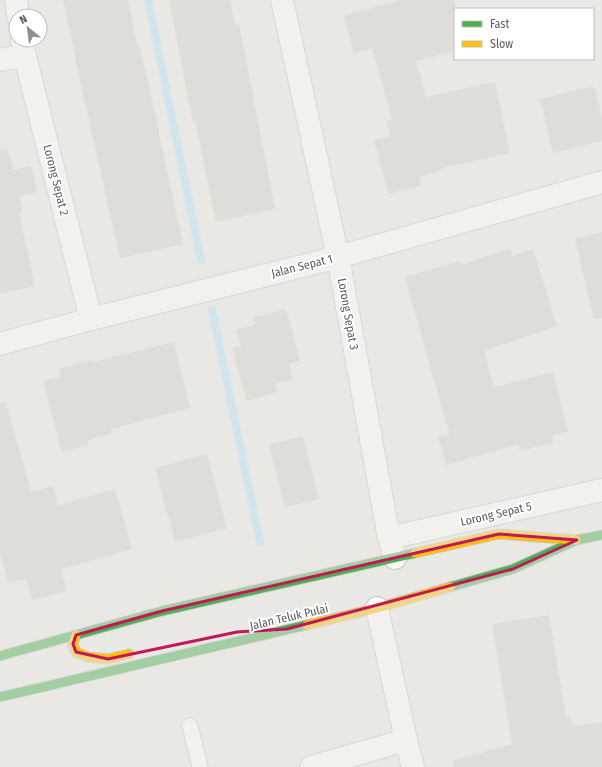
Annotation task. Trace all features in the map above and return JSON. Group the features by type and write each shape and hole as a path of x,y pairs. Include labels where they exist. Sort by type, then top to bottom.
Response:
{"main road":[{"name":"Jalan Teluk Pulai","path":"0,656 392,548 499,534 577,540"},
{"name":"Jalan Teluk Pulai","path":"0,696 377,608 512,569 577,540 602,535"},
{"path":"237,632 287,629"},
{"path":"76,635 73,644 76,652 88,657 108,659 139,652"}],"street":[{"name":"Lorong Sepat 3","path":"282,0 338,257 392,548"},
{"path":"0,60 23,48"},
{"name":"Lorong Sepat 2","path":"23,48 91,319"},
{"name":"Jalan Sepat 1","path":"0,344 91,319 338,257 602,182"},
{"name":"Lorong Sepat 5","path":"392,548 602,490"},
{"path":"377,608 413,767"},
{"path":"311,767 406,740"}],"lane":[{"path":"190,726 200,767"}],"highlighted area":[{"path":"499,534 577,540 513,569 287,629 237,632 108,659 76,652 73,644 76,635 162,611"}],"building":[{"path":"63,0 128,0 137,44 139,44 159,130 183,244 120,258"},
{"path":"169,0 230,0 235,25 239,24 275,209 216,222 196,123 193,123"},
{"path":"400,0 455,0 454,51 416,61 426,97 495,82 510,153 441,168 442,170 419,177 421,185 389,194 374,141 391,136 386,121 392,119 372,48 354,53 344,16"},
{"path":"594,86 602,118 602,141 553,153 540,99"},
{"path":"8,149 13,170 31,166 37,192 19,196 23,212 19,213 35,286 0,294 0,150"},
{"path":"602,232 602,318 594,319 575,239"},
{"path":"510,248 512,256 533,249 557,326 484,351 494,387 553,372 568,431 552,436 553,442 520,451 518,444 446,465 438,437 450,434 405,277 460,261 461,265"},
{"path":"286,309 300,361 289,364 293,379 275,384 277,392 247,401 232,348 241,346 236,330 254,325 253,318"},
{"path":"174,342 190,408 111,429 112,433 88,440 89,445 62,452 43,381 61,377 59,369 92,360 93,362"},
{"path":"6,402 31,492 53,486 58,505 115,489 132,549 61,569 67,591 32,600 26,579 8,583 0,553 0,403"},
{"path":"303,436 319,499 285,507 269,445"},
{"path":"207,454 227,528 175,542 155,468"},
{"path":"549,615 566,717 570,716 572,726 602,722 602,767 454,767 453,761 512,744 492,624"}],"waterway":[{"path":"148,0 201,260"},
{"path":"212,310 260,542"}],"traffic: fast":[{"path":"450,587 513,569 577,540 602,535"},
{"path":"0,656 162,611 415,553"},
{"path":"0,697 307,625"}],"traffic: slow":[{"path":"415,553 499,534 576,540"},
{"path":"307,625 377,608 450,587"},
{"path":"76,635 73,644 76,652 88,657 108,659 129,654"}]}
